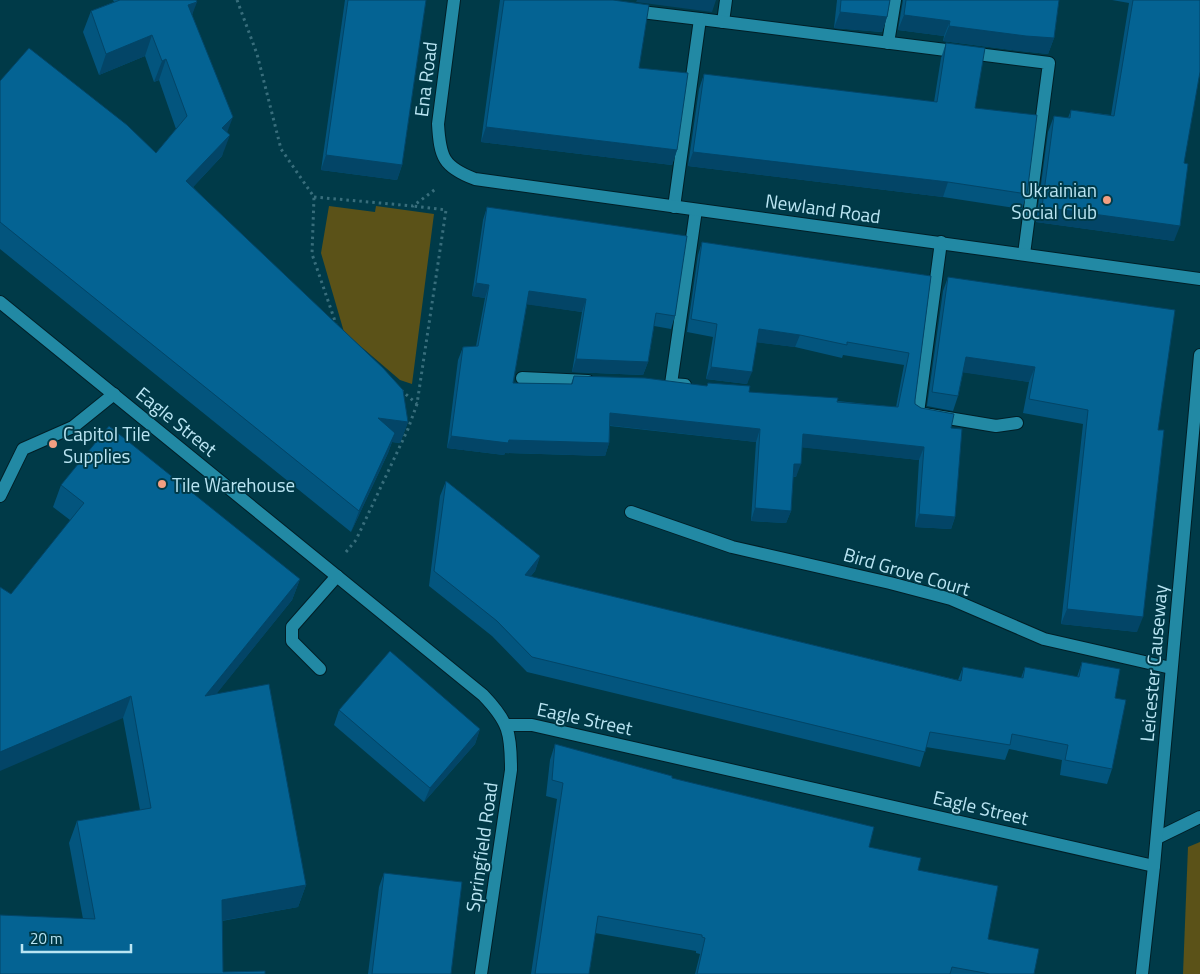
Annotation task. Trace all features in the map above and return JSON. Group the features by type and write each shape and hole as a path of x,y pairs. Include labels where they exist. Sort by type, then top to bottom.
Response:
{"street":[{"name":"Ena Road","path":"445,163 439,144 438,124 454,0"},
{"path":"724,22 726,0"},
{"path":"888,43 894,0"},
{"path":"616,8 1049,64 1024,254"},
{"path":"674,207 700,19"},
{"name":"Newland Road","path":"445,163 458,173 475,179 1200,279"},
{"path":"696,210 666,383 698,386"},
{"path":"940,242 918,413 996,426 1018,423"},
{"name":"Eagle Street","path":"0,302 483,694 507,725 532,725 1154,866"},
{"name":"Leicester Causeway","path":"1142,974 1157,838 1200,355"},
{"path":"522,378 601,381"},
{"path":"0,496 23,449 73,427 114,394"},
{"name":"Bird Grove Court","path":"631,512 732,547 951,599 1044,639 1171,668"},
{"path":"320,669 292,641 292,627 334,573"},
{"name":"Springfield Road","path":"481,974 511,770 511,745 507,725"},
{"path":"1157,838 1200,817"}],"path":[{"path":"237,0 257,54 281,149 314,197 312,254 336,325"},
{"path":"413,206 458,173"},
{"path":"314,197 446,210 417,404 408,429 356,540 334,573"},
{"path":"396,386 417,404"}],"shaded area":[{"path":"329,206 375,212 376,206 434,214 412,384 400,380 344,332 321,253"},
{"path":"1200,842 1200,974 1183,974 1188,847"}],"building":[{"path":"120,0 196,0 197,2 188,5 233,117 222,128 230,135 186,181 383,368 403,390 408,422 378,418 395,433 359,511 0,222 0,81 29,48 127,125 156,153 187,116 166,59 162,61 152,35 106,54 91,11"},
{"path":"348,0 426,0 402,165 326,155"},
{"path":"504,0 613,0 649,5 639,68 688,73 677,150 486,127"},
{"path":"841,0 890,0 887,17 840,12"},
{"path":"906,0 1059,0 1054,38 949,26 950,21 904,15"},
{"path":"1133,0 1200,0 1200,72 1184,163 1188,164 1180,226 1042,207 1054,116 1070,118 1071,110 1114,116"},
{"path":"946,43 985,48 975,108 1037,115 1027,194 948,182 693,152 704,74 937,102"},
{"path":"487,207 687,236 675,316 656,313 648,362 576,359 586,299 529,291 513,383 572,384 574,376 645,378 707,386 708,383 750,386 749,392 838,398 837,402 898,407 909,353 847,342 847,345 759,329 752,372 711,367 717,324 691,319 702,242 931,276 915,404 921,408 954,414 951,428 962,429 955,517 919,514 924,447 803,434 801,464 794,464 791,511 755,508 760,429 610,413 609,443 509,440 508,443 451,436 463,347 478,346 489,285 476,283"},
{"path":"948,277 1175,310 1158,430 1164,430 1143,617 1067,609 1088,410 1029,399 1035,367 966,357 958,396 932,392"},
{"path":"109,426 300,579 205,696 269,684 306,885 222,900 223,972 265,971 265,974 0,974 0,915 95,919 77,821 151,808 131,696 0,752 0,587 11,594 84,503 61,485"},
{"path":"446,481 540,556 525,575 961,681 963,667 1023,678 1025,667 1079,677 1082,662 1120,669 1115,698 1126,700 1112,769 1065,760 1068,745 1012,734 1010,745 930,732 925,752 532,657 497,621 434,571"},
{"path":"390,651 480,729 430,788 339,710"},
{"path":"555,744 672,776 672,778 874,827 869,847 921,858 918,870 998,886 988,939 1039,949 1034,974 990,974 952,967 950,974 697,974 705,938 702,935 598,916 589,974 535,974 563,783 552,780"},
{"path":"384,873 462,882 451,974 372,974"}],"place":[{"name":"Ukrainian Social Club","path":"1107,200"},
{"name":"Capitol Tile Supplies","path":"53,444"},
{"name":"Tile Warehouse","path":"162,484"}]}
